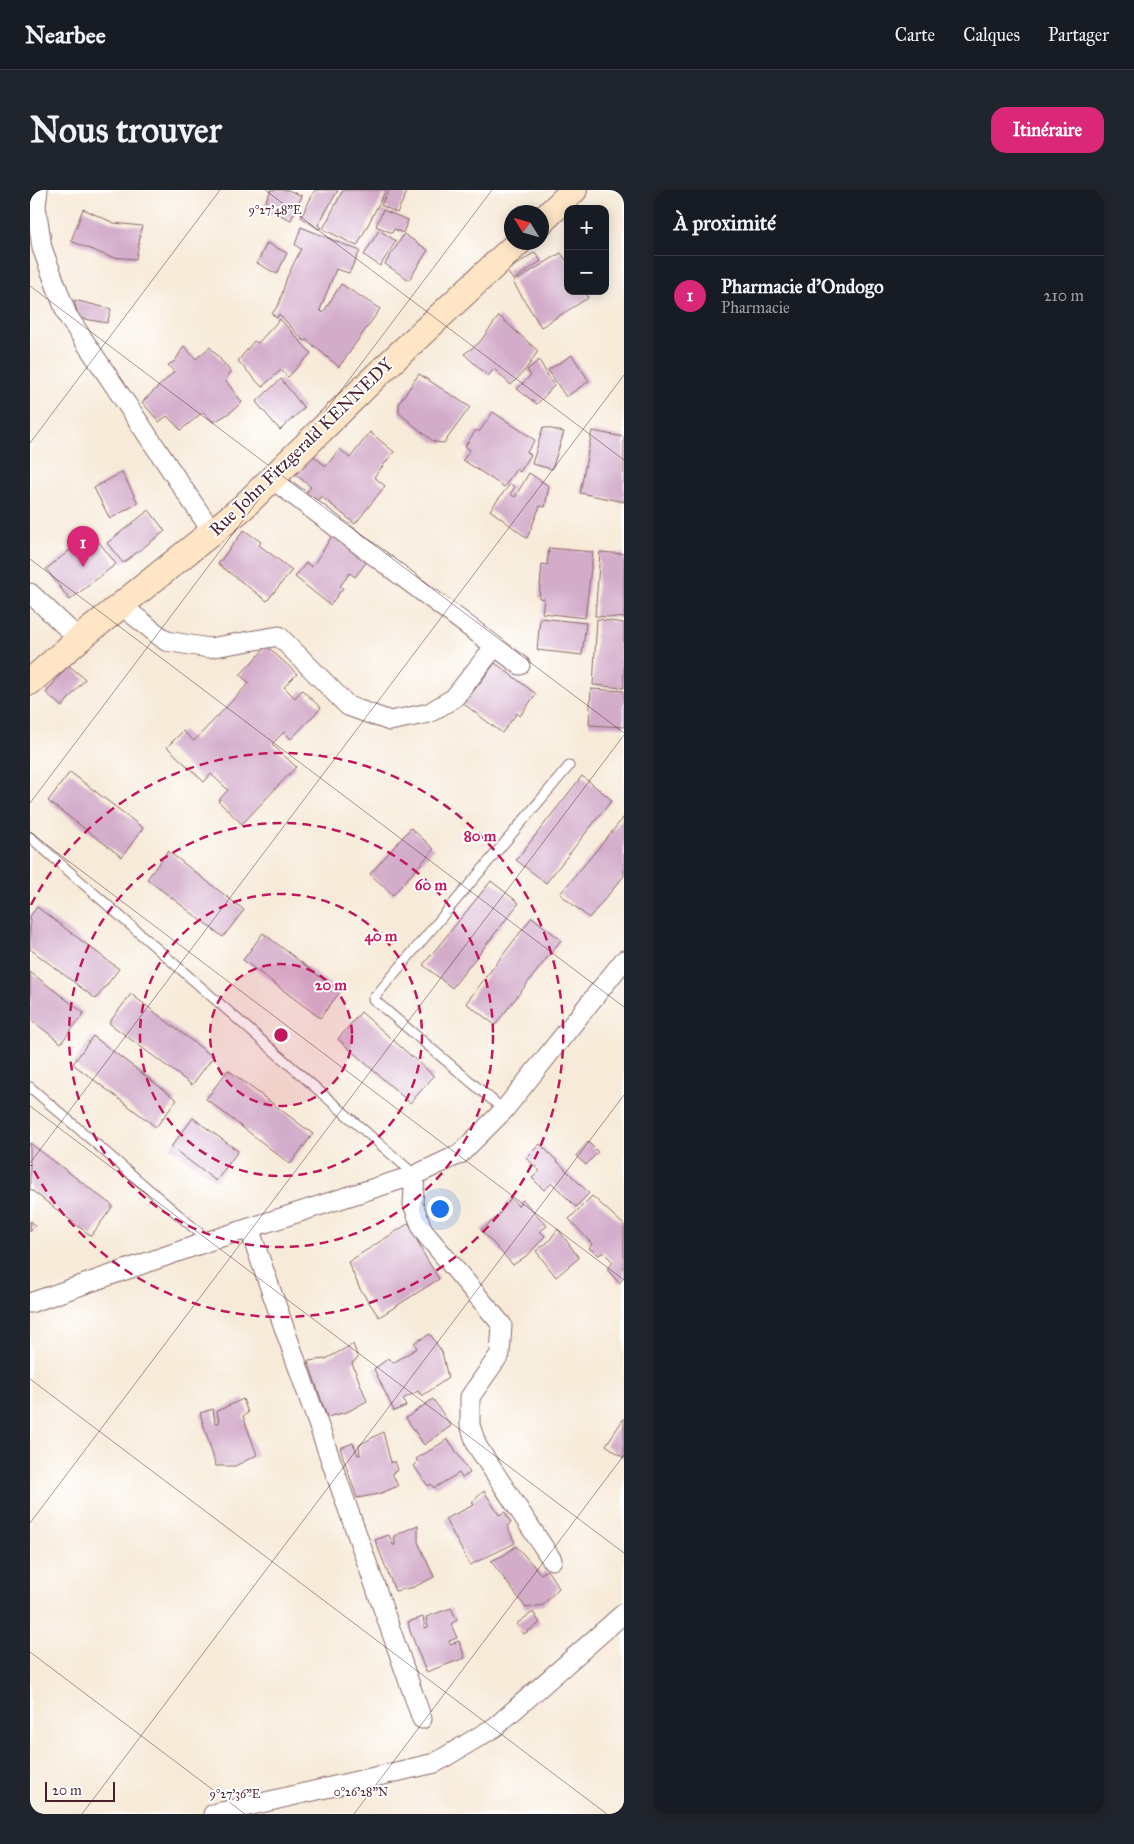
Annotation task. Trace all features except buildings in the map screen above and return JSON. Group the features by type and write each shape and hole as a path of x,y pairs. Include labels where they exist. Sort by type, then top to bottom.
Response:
{"street":[{"path":"38,190 36,206 42,248 67,315 213,533"},
{"path":"549,214 574,190"},
{"name":"Rue John Fitzgerald KENNEDY","path":"30,682 79,639 213,533 272,479 382,370 510,250"},
{"path":"272,479 520,665"},
{"path":"30,593 79,639"},
{"path":"122,606 166,641 209,648 279,636 348,706 390,722 429,713 454,698 495,646"},
{"path":"30,1302 209,1241 415,1175 460,1154 504,1110 624,960"},
{"path":"415,1175 413,1204 423,1231 502,1325 500,1354 470,1397 470,1425 477,1446 552,1560"},
{"path":"249,1228 422,1719"},
{"path":"213,1814 435,1763 495,1728 624,1613"}],"lane":[{"path":"504,1110 373,999 569,766"},
{"path":"30,837 415,1175"},
{"path":"30,1086 209,1241"}],"place":[{"name":"Pharmacie d'Ondogo","path":"83,567"}]}
